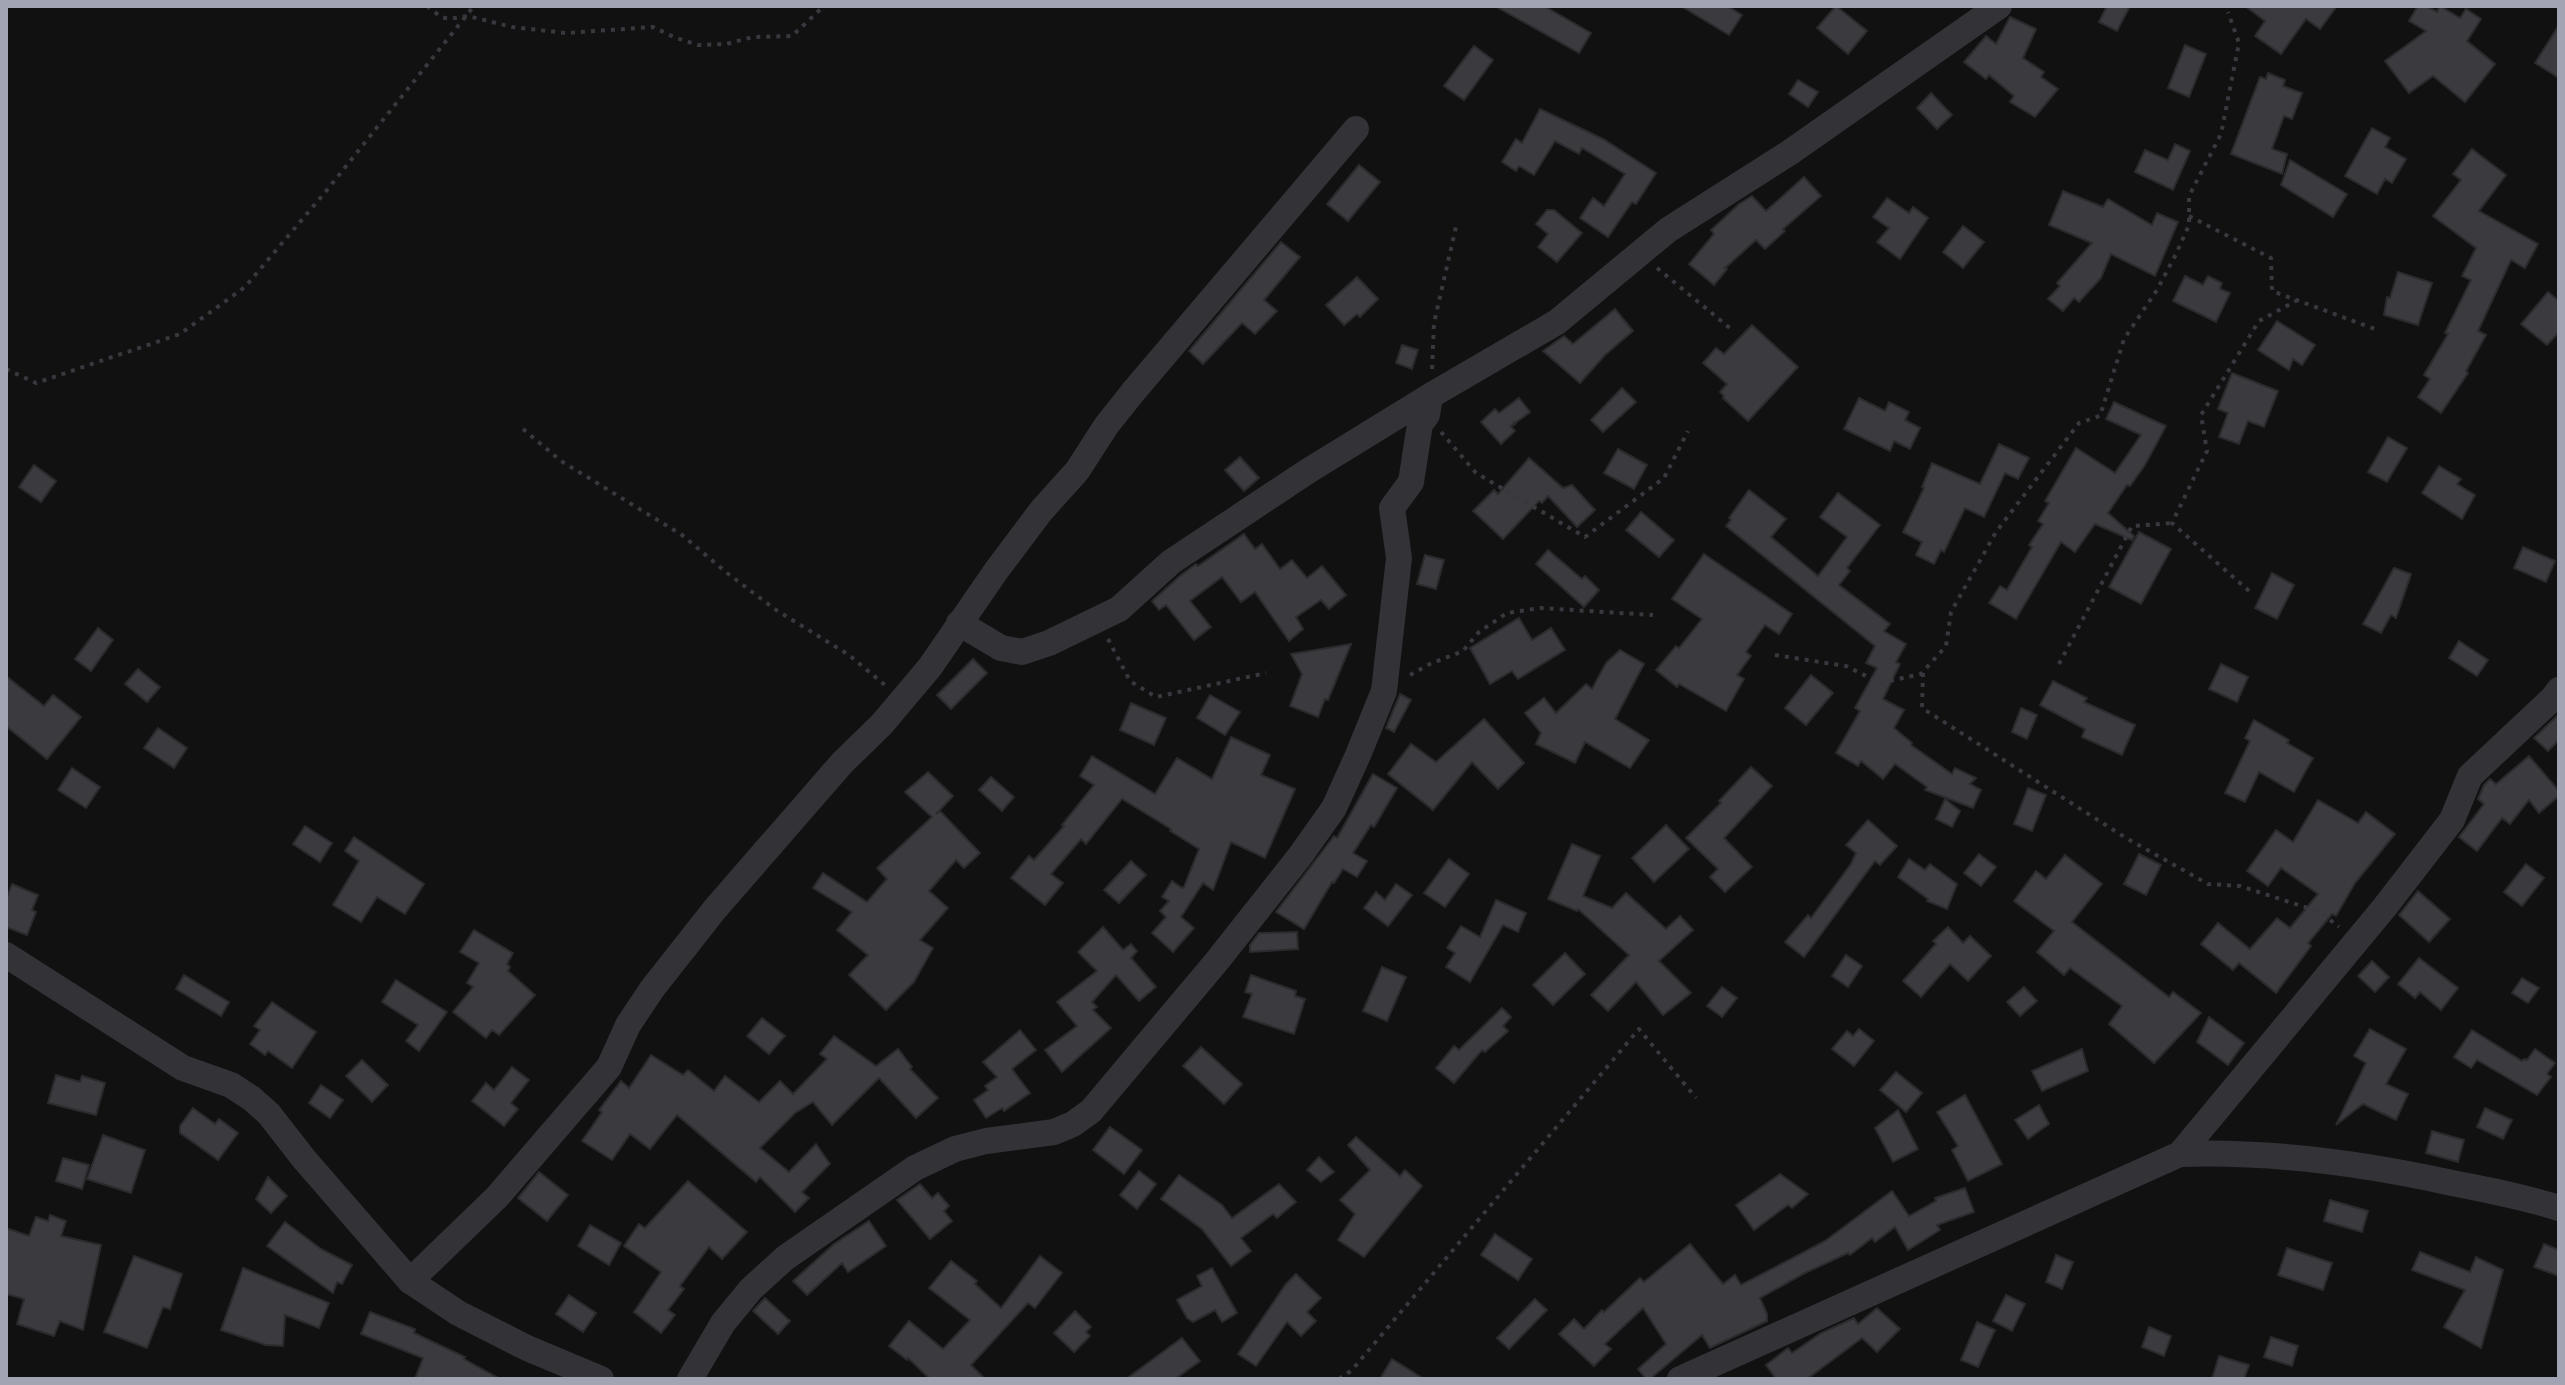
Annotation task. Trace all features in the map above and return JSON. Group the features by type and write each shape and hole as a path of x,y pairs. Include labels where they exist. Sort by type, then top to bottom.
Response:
{"street":[{"path":"959,623 1001,648 1017,652 1049,643 1119,609 1171,562 1308,471 1429,405 1557,322 1668,230 1789,153 1999,6"},
{"path":"410,1281 497,1197 609,1067 628,1025 715,909 842,763 903,700 1041,511 1077,471 1106,426 1356,129"},
{"path":"690,1379 723,1323 751,1289 785,1258 903,1176 955,1149 986,1141 1054,1132 1073,1124 1091,1111 1300,856 1334,808 1384,691 1399,558 1392,508 1411,482 1420,424 1429,405"},
{"path":"2180,1154 2357,941 2452,820 2470,776 2559,690"},
{"path":"6,955 183,1068 231,1085 251,1098 269,1114 410,1281 458,1313 527,1348 601,1379"},
{"path":"1680,1379 2180,1154 2234,1152 2372,1166 2525,1197 2559,1208"}],"path":[{"path":"427,6 441,17 465,16 512,27 566,33 653,27 698,45 726,44 753,37 792,36 824,6"},
{"path":"6,369 36,383 180,334 245,287 474,6"},
{"path":"1775,655 1846,666 1880,683 1921,674 1946,646 1951,612 1996,532 2079,423 2100,416 2124,339 2157,290 2189,225 2189,196 2221,134 2239,43 2228,12"},
{"path":"2189,216 2271,258 2272,291 2375,329"},
{"path":"1456,227 1434,323 1429,405 1476,473 1585,537 1664,478 1688,431"},
{"path":"1639,254 1731,329"},
{"path":"2172,523 2207,451 2201,415 2259,321 2296,301"},
{"path":"523,429 561,461 682,535 776,610 849,655 903,700"},
{"path":"2059,664 2132,526 2172,523 2249,591"},
{"path":"1384,691 1430,664 1463,651 1479,632 1507,613 1540,608 1653,615"},
{"path":"1099,619 1130,681 1156,697 1266,673"},
{"path":"1924,671 1922,708 2126,838 2208,884 2240,886 2320,912 2357,941"},
{"path":"1339,1379 1352,1370 1639,1029 1696,1098"}],"building":[{"path":"1495,6 1544,6 1591,33 1579,53"},
{"path":"1681,6 1727,6 1742,15 1729,35"},
{"path":"1836,6 1867,31 1848,54 1817,28"},
{"path":"2107,6 2130,6 2117,31 2099,22"},
{"path":"2245,6 2337,6 2320,29 2306,19 2281,54 2255,36 2265,21"},
{"path":"2418,6 2426,6 2437,12 2440,6 2460,18 2466,9 2481,19 2467,41 2495,64 2465,102 2433,76 2409,93 2385,61 2426,31 2409,21"},
{"path":"2010,17 2036,29 2023,58 2044,72 2041,77 2058,89 2035,117 2010,102 2014,96 1989,75 1986,79 1964,62 1986,36 1996,44"},
{"path":"2559,25 2559,78 2535,63"},
{"path":"2185,45 2206,54 2189,97 2168,88"},
{"path":"1474,46 1493,60 1464,100 1444,86"},
{"path":"2268,73 2285,80 2283,86 2302,93 2292,119 2284,116 2272,149 2287,154 2282,174 2231,154 2260,77 2266,79"},
{"path":"1798,80 1818,92 1808,107 1789,94"},
{"path":"1931,93 1952,115 1937,129 1917,108"},
{"path":"1540,109 1603,139 1656,173 1636,204 1632,202 1608,237 1580,218 1593,198 1604,206 1625,174 1582,148 1579,154 1555,141 1534,175 1519,166 1516,171 1502,162 1516,139 1522,143"},
{"path":"2372,128 2390,138 2385,147 2406,159 2392,183 2385,179 2377,194 2345,176"},
{"path":"2175,144 2190,151 2173,190 2135,172 2145,150 2168,160"},
{"path":"2472,149 2506,175 2479,211 2538,244 2525,268 2511,260 2478,331 2486,335 2466,371 2468,373 2441,413 2418,397 2430,379 2424,375 2448,334 2445,333 2471,280 2462,276 2476,248 2433,216 2461,180 2453,174"},
{"path":"2290,160 2347,194 2333,217 2281,185"},
{"path":"1359,165 1380,182 1348,221 1327,204"},
{"path":"1804,177 1821,196 1765,249 1756,240 1725,268 1714,285 1689,264 1714,234 1711,230 1739,204 1752,196 1766,211"},
{"path":"2063,191 2103,207 2108,199 2152,225 2157,213 2178,222 2155,276 2111,254 2101,278 2079,302 2074,298 2063,311 2048,299 2060,286 2057,283 2092,243 2049,225"},
{"path":"1887,198 1909,213 1913,207 1928,218 1900,259 1877,242 1889,228 1873,217"},
{"path":"1547,210 1554,210 1582,233 1557,262 1538,247 1548,234 1536,224"},
{"path":"1963,226 1984,242 1963,268 1943,252"},
{"path":"1281,242 1300,257 1264,300 1277,311 1255,334 1242,323 1203,364 1189,351"},
{"path":"2398,272 2432,283 2418,325 2384,315 2387,297 2390,298"},
{"path":"2185,276 2203,285 2208,276 2222,283 2220,289 2230,293 2216,322 2173,301"},
{"path":"1357,277 1378,299 1360,317 1357,314 1344,325 1326,305"},
{"path":"2548,292 2559,301 2559,332 2547,345 2521,324"},
{"path":"1615,309 1633,331 1605,355 1580,383 1543,351 1564,336 1573,344"},
{"path":"2277,321 2315,345 2302,365 2293,359 2289,370 2258,350"},
{"path":"1752,325 1798,367 1748,421 1723,398 1720,392 1727,384 1703,363 1716,348 1724,354"},
{"path":"1402,345 1418,350 1412,369 1396,363"},
{"path":"2232,373 2278,391 2264,427 2248,421 2239,444 2219,437 2228,413 2218,409"},
{"path":"1622,388 1636,402 1603,432 1591,420"},
{"path":"1519,398 1530,412 1513,422 1515,424 1511,426 1515,431 1501,444 1481,422 1495,409 1499,413"},
{"path":"1859,398 1885,411 1889,402 1909,412 1905,420 1920,428 1910,449 1894,441 1890,451 1844,429"},
{"path":"2114,402 2166,426 2145,465 2108,513 2134,536 2132,540 2095,524 2075,552 2061,542 2016,619 1989,603 2000,586 2007,590 2032,547 2029,545 2043,524 2038,521 2049,503 2045,501 2076,448 2115,473 2141,435 2106,419"},
{"path":"2388,437 2407,448 2387,482 2368,472"},
{"path":"1999,444 2029,458 2018,479 2005,473 1984,517 1965,508 1944,552 1941,550 1934,564 1916,555 1922,542 1903,532 1932,463 1980,484"},
{"path":"1618,449 1647,465 1634,489 1604,473"},
{"path":"1240,457 1259,478 1244,491 1225,470"},
{"path":"1529,458 1563,488 1572,485 1595,510 1577,527 1548,496 1542,503 1539,501 1503,539 1473,511 1494,490 1498,494"},
{"path":"34,465 56,481 41,502 19,487"},
{"path":"2439,466 2461,479 2457,484 2475,495 2462,519 2422,493"},
{"path":"1749,490 1786,519 1771,537 1818,576 1847,537 1820,517 1838,493 1880,525 1847,568 1850,571 1839,585 1890,624 1884,631 1906,644 1883,699 1904,710 1894,728 1911,745 1952,774 1955,768 1976,778 1970,784 1981,790 1973,808 1925,790 1927,787 1895,764 1883,779 1861,761 1858,766 1836,753 1860,711 1855,708 1877,668 1866,663 1875,646 1726,526"},
{"path":"1641,512 1674,540 1659,557 1626,530"},
{"path":"2139,532 2171,549 2141,604 2109,587"},
{"path":"1244,534 1255,549 1262,544 1280,569 1292,560 1307,578 1322,566 1346,595 1329,609 1321,600 1296,617 1303,629 1289,641 1255,592 1241,602 1222,577 1190,601 1211,627 1194,640 1166,605 1159,610 1152,601 1196,564 1198,566"},
{"path":"2523,547 2555,561 2546,582 2514,568"},
{"path":"1548,550 1599,590 1584,607 1536,564"},
{"path":"1704,554 1792,614 1779,634 1765,625 1746,652 1751,656 1737,675 1744,679 1726,711 1679,684 1677,687 1656,670 1702,619 1672,599"},
{"path":"1425,555 1444,560 1436,589 1417,584"},
{"path":"2394,568 2411,574 2396,618 2391,615 2381,633 2363,624"},
{"path":"2272,573 2294,585 2277,619 2255,608"},
{"path":"1519,618 1532,640 1551,628 1565,650 1518,679 1512,671 1490,684 1470,648"},
{"path":"98,628 113,640 91,671 75,659"},
{"path":"2459,641 2488,660 2477,676 2449,658"},
{"path":"1351,644 1318,717 1290,706 1302,674 1291,654"},
{"path":"1620,650 1644,664 1615,719 1649,740 1630,768 1585,742 1575,763 1536,744 1541,733 1525,713 1544,698 1556,713 1586,684 1592,689 1606,663"},
{"path":"973,659 987,673 951,709 937,695"},
{"path":"2221,664 2248,677 2237,702 2209,689"},
{"path":"138,669 160,687 147,702 125,684"},
{"path":"1811,675 1833,693 1806,725 1785,708"},
{"path":"6,676 44,706 53,695 81,717 47,759 6,726"},
{"path":"2053,681 2087,698 2084,702 2135,725 2122,755 2082,737 2085,729 2040,705"},
{"path":"1400,694 1411,700 1394,732 1386,728"},
{"path":"1210,695 1240,712 1225,735 1197,718"},
{"path":"1131,703 1166,718 1154,745 1120,730"},
{"path":"2021,708 2037,715 2027,739 2012,732"},
{"path":"2559,714 2559,740 2548,751 2534,738"},
{"path":"1484,719 1524,763 1498,789 1472,762 1433,810 1388,774 1411,744 1436,762"},
{"path":"2254,720 2313,758 2294,792 2259,772 2245,802 2225,793 2250,741 2245,738"},
{"path":"158,728 187,748 174,768 144,748"},
{"path":"1231,737 1270,755 1261,775 1295,789 1265,858 1231,842 1213,890 1203,883 1181,917 1194,928 1173,952 1152,933 1166,917 1160,911 1169,901 1162,897 1172,881 1184,887 1199,849 1122,799 1086,844 1081,839 1051,874 1063,883 1045,905 1011,878 1029,856 1034,860 1094,785 1080,776 1092,756 1155,794 1177,758 1212,779"},
{"path":"2529,756 2559,791 2559,796 2539,813 2529,800 2510,824 2502,818 2477,851 2459,837 2484,804 2478,799 2484,785 2490,779 2496,784"},
{"path":"1751,767 1772,786 1724,838 1752,867 1725,892 1710,877 1718,869 1686,838"},
{"path":"72,768 100,787 86,808 58,790"},
{"path":"928,772 953,796 936,814 940,811 980,853 964,868 956,860 929,891 948,908 920,940 933,948 914,982 886,1010 849,975 868,955 837,930 852,912 813,888 823,873 867,902 887,879 877,868 932,817 905,792"},
{"path":"1373,774 1397,788 1374,827 1371,825 1353,853 1367,861 1357,877 1343,869 1304,929 1276,912 1334,836 1337,838"},
{"path":"991,777 1014,797 1002,811 979,790"},
{"path":"2028,788 2046,795 2032,831 2014,824"},
{"path":"1945,799 1960,811 1952,827 1936,819"},
{"path":"2318,800 2358,823 2366,812 2395,834 2355,883 2336,916 2332,914 2308,943 2311,946 2276,993 2239,963 2233,970 2201,944 2218,923 2250,949 2277,918 2290,928 2318,894 2281,868 2268,886 2247,871 2276,830 2293,842"},
{"path":"1868,820 1897,846 1880,865 1875,861 1804,957 1785,942 1808,915 1811,918 1851,864 1856,853 1846,845"},
{"path":"1666,825 1689,849 1654,882 1632,858"},
{"path":"305,826 332,843 320,862 293,844"},
{"path":"354,837 424,884 405,914 377,897 361,922 333,905 359,861 345,851"},
{"path":"1572,844 1600,856 1583,896 1612,908 1626,893 1666,929 1680,916 1693,930 1659,961 1691,993 1663,1015 1636,982 1608,1011 1591,995 1629,955 1578,909 1548,899"},
{"path":"1979,854 1996,867 1981,886 1964,873"},
{"path":"2139,854 2161,865 2146,895 2124,884"},
{"path":"2065,855 2102,884 2072,922 2169,997 2173,992 2201,1013 2154,1063 2109,1024 2122,1006 2070,968 2064,975 2037,952 2054,931 2014,901 2036,871 2046,879"},
{"path":"1449,859 1469,874 1445,907 1424,893"},
{"path":"1909,859 1925,870 1930,864 1957,884 1947,909 1927,901 1898,877"},
{"path":"1131,861 1146,875 1119,903 1104,890"},
{"path":"2526,864 2544,878 2522,906 2504,892"},
{"path":"12,884 38,895 32,910 36,912 27,935 6,927 6,900"},
{"path":"1396,884 1412,895 1388,926 1364,908 1376,892 1385,900"},
{"path":"2418,891 2450,919 2429,942 2399,915"},
{"path":"1496,900 1526,913 1518,932 1503,925 1470,982 1446,967 1455,953 1447,948 1461,926 1480,937"},
{"path":"1103,927 1123,950 1131,944 1137,951 1131,958 1156,987 1139,1001 1116,975 1092,1002 1097,1007 1093,1010 1111,1028 1062,1072 1045,1050 1077,1026 1057,1002 1097,971 1078,952"},
{"path":"1948,927 1963,943 1970,936 1991,956 1968,981 1950,964 1921,997 1903,981 1936,944 1933,941"},
{"path":"474,930 513,953 507,964 510,967 508,971 535,995 499,1035 492,1030 486,1038 453,1012 473,987 467,983 479,963 460,952"},
{"path":"1297,932 1298,949 1250,952 1250,945 1259,933"},
{"path":"1565,953 1585,974 1553,1005 1533,985"},
{"path":"1846,955 1862,966 1848,987 1832,976"},
{"path":"2419,958 2458,988 2441,1010 2420,992 2415,998 2398,984"},
{"path":"2372,961 2389,977 2375,992 2358,976"},
{"path":"1382,967 1406,977 1387,1021 1363,1011"},
{"path":"184,975 229,1002 221,1016 176,989"},
{"path":"1251,975 1296,991 1295,996 1305,999 1294,1034 1243,1017 1252,994 1245,992"},
{"path":"2522,978 2539,988 2528,1003 2512,993"},
{"path":"396,980 447,1012 419,1051 406,1041 418,1025 382,1002"},
{"path":"1722,987 1737,998 1722,1017 1707,1006"},
{"path":"2024,987 2037,1001 2020,1016 2007,1002"},
{"path":"272,1002 316,1032 292,1068 268,1051 265,1055 250,1044 260,1030 254,1026"},
{"path":"1502,1008 1511,1017 1503,1026 1508,1031 1485,1052 1482,1050 1454,1083 1436,1068 1454,1046 1459,1050"},
{"path":"2209,1017 2244,1043 2228,1065 2197,1042"},
{"path":"762,1018 785,1036 769,1054 747,1036"},
{"path":"1859,1029 1874,1041 1854,1066 1832,1049 1847,1031 1853,1036"},
{"path":"2370,1029 2406,1049 2386,1084 2408,1094 2396,1120 2363,1104 2336,1125 2366,1063 2354,1056"},
{"path":"1020,1030 1036,1050 1012,1069 1030,1093 1004,1111 1002,1108 986,1118 974,1100 988,1090 985,1086 997,1077 983,1062"},
{"path":"2472,1030 2522,1061 2527,1060 2535,1049 2555,1063 2547,1074 2551,1077 2537,1095 2477,1060 2471,1068 2454,1057"},
{"path":"834,1036 876,1066 898,1049 912,1067 910,1069 938,1098 916,1118 879,1078 832,1125 813,1102 795,1113 760,1148 789,1172 816,1144 830,1164 802,1192 809,1198 795,1212 760,1177 756,1182 677,1115 650,1149 630,1134 612,1160 582,1141 602,1112 599,1110 621,1081 629,1088 651,1055 683,1075 688,1070 714,1091 725,1076 759,1102 780,1081 793,1094 827,1059 820,1054"},
{"path":"1201,1047 1242,1084 1224,1104 1183,1066"},
{"path":"2082,1049 2088,1071 2042,1091 2032,1071"},
{"path":"362,1060 388,1085 372,1102 346,1076"},
{"path":"512,1067 529,1080 511,1103 518,1109 504,1126 472,1101 486,1083 494,1090"},
{"path":"1896,1072 1922,1093 1906,1112 1880,1090"},
{"path":"56,1075 80,1082 82,1076 105,1083 96,1115 48,1103"},
{"path":"321,1085 343,1100 330,1118 309,1103"},
{"path":"1965,1095 2002,1164 1968,1181 1952,1150 1958,1146 1937,1112"},
{"path":"2039,1105 2049,1124 2028,1139 2015,1120"},
{"path":"193,1108 215,1124 219,1119 238,1133 218,1160 180,1133 180,1126"},
{"path":"2485,1108 2512,1120 2503,1139 2477,1127"},
{"path":"1898,1110 1918,1149 1893,1162 1875,1128"},
{"path":"1110,1127 1142,1150 1124,1174 1093,1150"},
{"path":"2432,1131 2464,1140 2458,1162 2426,1153"},
{"path":"103,1135 145,1150 131,1193 87,1179"},
{"path":"1356,1137 1400,1176 1405,1170 1422,1186 1364,1257 1338,1240 1355,1214 1340,1200 1370,1170 1348,1145"},
{"path":"1319,1157 1334,1172 1321,1182 1307,1170"},
{"path":"63,1158 89,1165 82,1189 56,1181"},
{"path":"1139,1171 1156,1184 1137,1209 1120,1195"},
{"path":"539,1172 568,1195 547,1221 518,1198"},
{"path":"1780,1174 1808,1194 1792,1208 1788,1205 1754,1230 1736,1205"},
{"path":"1179,1175 1222,1205 1232,1218 1279,1184 1296,1202 1277,1218 1273,1214 1241,1238 1251,1251 1231,1266 1202,1229 1161,1199"},
{"path":"268,1177 287,1196 271,1213 256,1199"},
{"path":"688,1181 747,1232 722,1259 709,1247 680,1286 684,1289 668,1310 675,1315 661,1333 634,1312 661,1272 624,1246 639,1224 645,1228"},
{"path":"920,1184 932,1198 938,1193 949,1206 944,1211 952,1221 930,1239 897,1200"},
{"path":"1965,1188 1974,1212 1937,1225 1940,1230 1908,1250 1895,1227 1875,1242 1872,1238 1850,1255 1848,1253 1805,1273 1760,1298 1767,1321 1710,1348 1702,1335 1650,1379 1646,1379 1638,1369 1666,1344 1643,1308 1605,1344 1611,1349 1594,1366 1559,1334 1574,1319 1584,1329 1640,1278 1644,1282 1690,1244 1723,1284 1735,1275 1741,1285 1825,1241 1892,1191 1909,1216 1936,1201 1935,1198"},
{"path":"2330,1200 2368,1211 2362,1232 2324,1221"},
{"path":"50,1215 66,1221 61,1236 101,1245 83,1330 60,1321 54,1336 17,1324 24,1299 6,1294 6,1228 29,1236 36,1217 48,1221"},
{"path":"869,1221 886,1246 848,1272 842,1263 807,1295 793,1281 834,1244"},
{"path":"285,1222 321,1249 352,1265 342,1284 337,1282 333,1293 267,1246"},
{"path":"590,1225 621,1243 609,1265 578,1246"},
{"path":"1495,1234 1532,1259 1518,1280 1481,1255"},
{"path":"2544,1244 2559,1250 2559,1276 2534,1267"},
{"path":"2287,1248 2332,1263 2323,1290 2278,1275"},
{"path":"2420,1252 2470,1272 2476,1257 2503,1270 2481,1348 2444,1327 2465,1290 2412,1270"},
{"path":"2056,1255 2073,1262 2062,1289 2046,1282"},
{"path":"134,1256 182,1274 170,1309 163,1307 147,1348 104,1332"},
{"path":"1040,1256 1062,1273 1035,1308 1028,1303 971,1365 985,1379 930,1379 908,1358 889,1346 909,1321 943,1349 970,1320 929,1288 951,1261 977,1281 975,1284 1001,1308"},
{"path":"243,1268 329,1303 319,1328 285,1315 283,1346 266,1345 221,1330"},
{"path":"1212,1268 1237,1313 1222,1322 1215,1310 1193,1322 1187,1318 1177,1300 1202,1286 1197,1276"},
{"path":"1296,1274 1321,1298 1307,1312 1316,1321 1301,1336 1287,1322 1256,1366 1238,1354"},
{"path":"569,1295 596,1313 583,1332 556,1314"},
{"path":"2006,1295 2025,1304 2012,1331 1993,1321"},
{"path":"765,1298 790,1321 778,1334 753,1311"},
{"path":"1535,1299 1547,1310 1509,1349 1497,1338"},
{"path":"1877,1308 1900,1329 1877,1352 1862,1338 1807,1379 1776,1379 1766,1365 1788,1348 1792,1353 1821,1333 1854,1318 1858,1324"},
{"path":"1075,1311 1091,1327 1086,1332 1090,1336 1074,1352 1054,1333"},
{"path":"370,1312 415,1329 414,1333 465,1357 500,1379 415,1379 423,1358 361,1334"},
{"path":"1977,1322 1995,1330 1978,1367 1961,1360"},
{"path":"2149,1327 2171,1336 2164,1356 2142,1347"},
{"path":"2271,1337 2298,1346 2292,1366 2264,1357"},
{"path":"1182,1338 1200,1361 1175,1379 1126,1379"},
{"path":"2219,1356 2249,1365 2244,1379 2212,1379"},
{"path":"1392,1359 1424,1379 1380,1379"}]}
